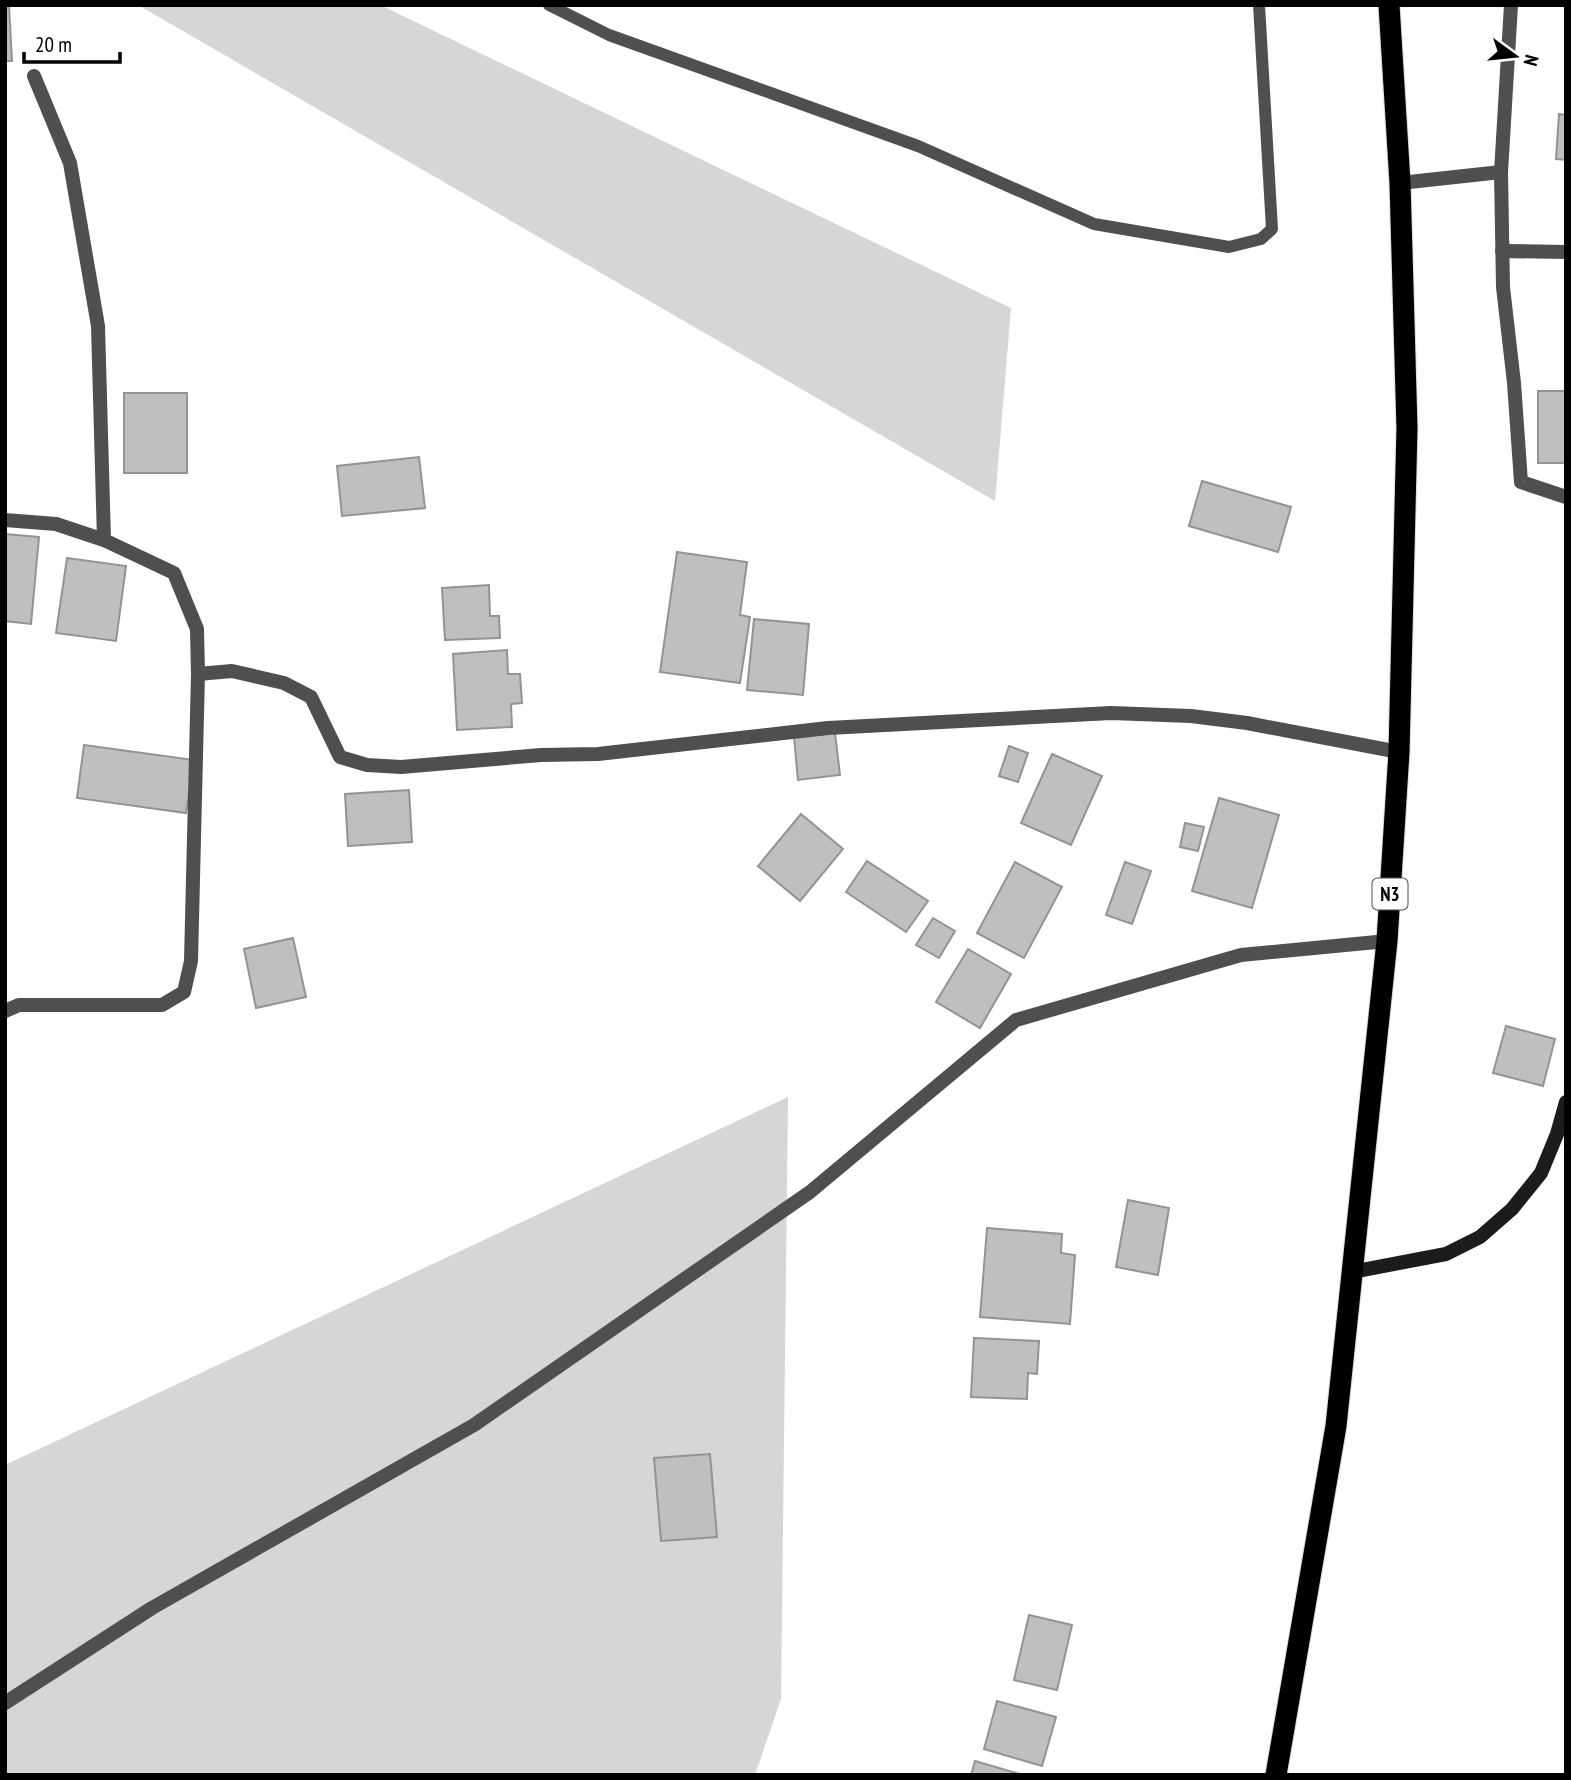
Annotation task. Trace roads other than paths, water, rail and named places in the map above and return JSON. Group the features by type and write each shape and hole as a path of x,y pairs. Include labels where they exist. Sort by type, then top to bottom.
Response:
{"highway":[{"name":"N3","path":"1276,1775 1336,1426 1387,941 1399,752 1407,428 1400,183 1389,5"}],"street":[{"path":"1511,5 1501,172 1502,251 1521,482 1566,498"},
{"path":"34,76 70,163 98,326 104,540"},
{"path":"1400,183 1501,172"},
{"path":"1502,251 1566,252"},
{"path":"5,520 56,524 104,540 174,573 197,629 198,674 191,961 184,992 162,1005 19,1005 5,1011"},
{"path":"198,674 232,671 284,683 311,697 340,757 367,765 390,767 541,755 598,754 828,728 1111,713 1191,716 1247,723 1399,752"},
{"path":"5,1703 152,1608 474,1425 810,1192 1016,1020 1241,955 1387,941"},
{"path":"1352,1272 1446,1254 1480,1237 1512,1209 1541,1173 1557,1134 1566,1102"}],"lane":[{"path":"549,5 609,35 918,146 1094,224 1229,247 1261,239 1272,229 1259,5"}]}
